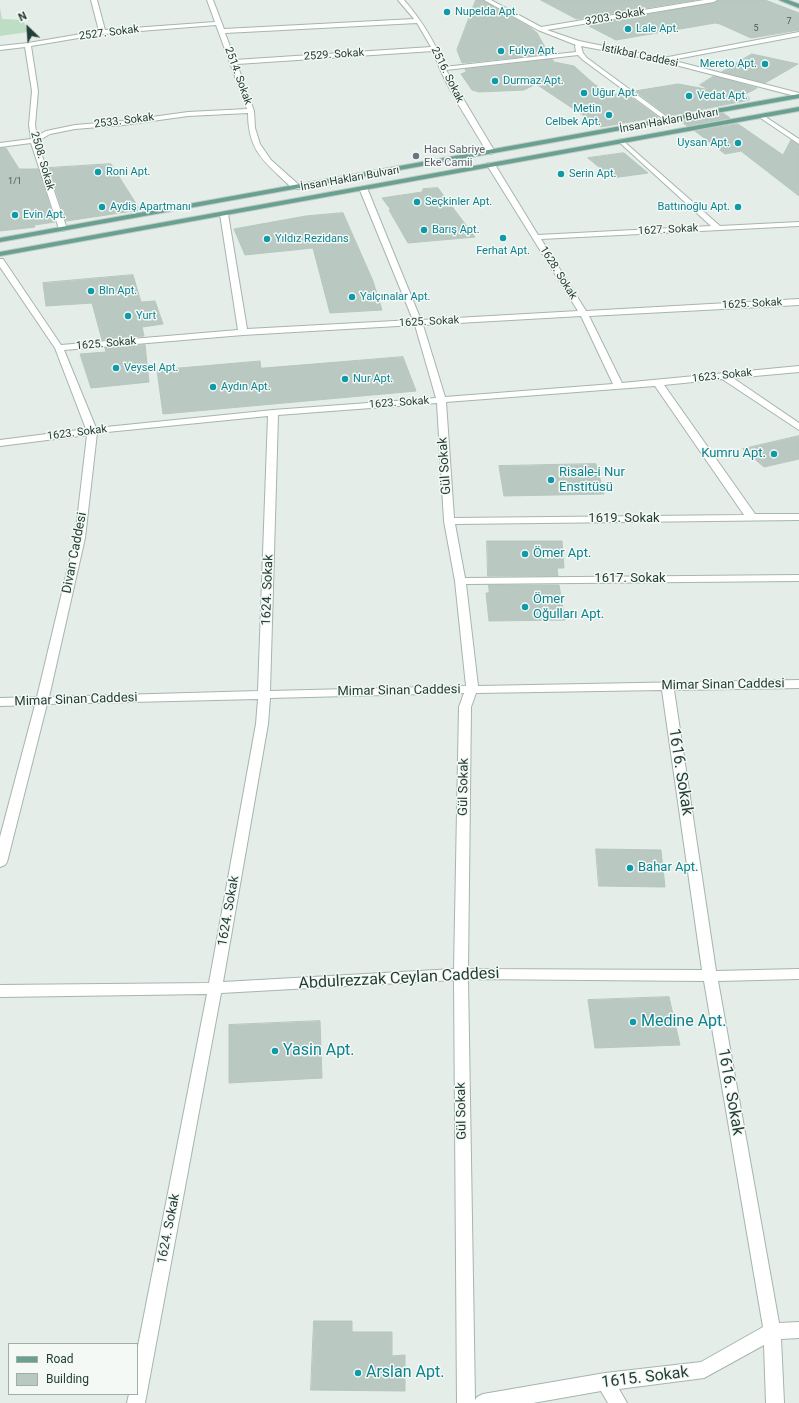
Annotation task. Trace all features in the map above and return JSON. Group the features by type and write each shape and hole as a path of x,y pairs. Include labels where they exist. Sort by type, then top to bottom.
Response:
{"main road":[{"path":"782,0 799,6"},
{"name":"İnsan Hakları Bulvarı","path":"0,240 799,96"},
{"name":"İnsan Hakları Bulvarı","path":"0,254 799,109"}],"street":[{"path":"94,0 102,32"},
{"name":"2514. Sokak","path":"210,0 251,110 252,128 256,145 267,160 296,187"},
{"name":"2516. Sokak","path":"401,0 419,21 435,49 442,69 491,152"},
{"name":"İstikbal Caddesi","path":"487,0 540,29 578,42 660,59 799,96"},
{"name":"3203. Sokak","path":"540,29 714,0"},
{"path":"222,31 419,21"},
{"name":"2527. Sokak","path":"0,48 28,45 102,32 219,23"},
{"path":"660,59 799,34"},
{"path":"578,42 580,53 585,59 668,120"},
{"name":"2508. Sokak","path":"28,45 35,91 32,125 36,150 64,229"},
{"name":"2529. Sokak","path":"234,62 435,49"},
{"path":"442,69 580,53"},
{"name":"2533. Sokak","path":"0,145 35,140 48,132 75,127 123,123 188,114 251,110"},
{"path":"761,116 799,142"},
{"path":"621,141 718,228"},
{"name":"1628. Sokak","path":"491,165 584,314 618,385"},
{"name":"Gül Sokak","path":"363,188 418,322 441,400 450,521 460,581 472,689 465,707 461,974 466,1403"},
{"path":"224,214 243,332"},
{"name":"1627. Sokak","path":"536,237 799,224"},
{"name":"Divan Caddesi","path":"0,261 59,348 92,431 80,538 42,701 0,862"},
{"name":"1625. Sokak","path":"59,348 243,332 799,302"},
{"name":"1623. Sokak","path":"0,443 92,431 273,413 658,383 799,369"},
{"path":"723,376 799,427"},
{"path":"658,383 752,518"},
{"name":"1624. Sokak","path":"138,1392 215,988 262,724 273,413"},
{"name":"1619. Sokak","path":"450,521 799,517"},
{"name":"1617. Sokak","path":"460,581 799,578"},
{"name":"Mimar Sinan Caddesi","path":"0,702 472,689 799,684"},
{"name":"1616. Sokak","path":"666,686 710,976 772,1331 775,1403"},
{"name":"Abdulrezzak Ceylan Caddesi","path":"0,991 215,988 461,974 710,976 799,974"},
{"name":"1615. Sokak","path":"483,1403 605,1382 704,1370 772,1331 799,1330"},
{"path":"605,1382 618,1403"}],"green space":[{"path":"0,8 2,19 23,20 28,32 0,36"}],"building":[{"path":"476,0 483,0 531,28 537,33 549,54 462,63 457,50"},
{"path":"541,0 695,0 577,19"},
{"path":"718,0 765,0 799,13 799,30 751,38 715,23 616,40 587,25 714,3"},
{"path":"752,54 798,64 765,83 722,72"},
{"path":"552,59 554,62 574,66 594,84 610,95 625,93 658,117 601,127 536,84 524,90 479,92 472,90 461,74 466,72 465,69"},
{"name":"Vedat Apt.","path":"714,76 757,88 742,96 749,97 749,100 673,115 667,115 635,91 678,84 711,90 700,85"},
{"path":"723,113 730,118 687,126 681,121"},
{"path":"738,124 783,155 791,140 799,145 799,196 741,151 725,154 695,131"},
{"path":"0,148 6,148 19,169 38,169 55,222 34,225 35,227 0,231"},
{"path":"624,153 648,173 612,178 588,158"},
{"path":"111,164 140,210 66,221 48,168"},
{"path":"438,188 475,237 408,243 389,210 391,210 382,198 422,192 423,189"},
{"path":"343,213 373,281 382,310 330,313 313,248 245,255 234,229 306,216"},
{"path":"133,275 141,302 155,301 163,324 142,327 144,336 102,340 92,303 46,306 43,283"},
{"name":"Veysel Apt.","path":"145,345 149,382 91,388 80,354 106,352 105,348"},
{"path":"403,357 416,391 163,414 157,370 260,361 261,368"},
{"name":"Kumru Apt.","path":"799,436 799,459 764,467 743,449"},
{"name":"Risale-i Nur Enstitüsü","path":"596,464 604,494 504,496 499,466"},
{"name":"Ömer Apt.","path":"487,541 562,541 564,568 557,568 558,576 488,576"},
{"name":"Ömer Oğulları Apt.","path":"489,585 559,585 565,620 489,621 486,593 489,593"},
{"name":"Bahar Apt.","path":"596,849 661,850 665,887 599,886"},
{"name":"Medine Apt.","path":"669,997 680,1045 595,1048 588,1000"},
{"name":"Yasin Apt.","path":"320,1021 322,1078 229,1083 229,1025"},
{"name":"Arslan Apt.","path":"314,1321 352,1321 352,1332 392,1332 392,1356 405,1355 405,1391 311,1390"}],"place":[{"name":"Nupelda Apt.","path":"447,12"},
{"name":"Lale Apt.","path":"628,29"},
{"name":"Fulya Apt.","path":"501,51"},
{"name":"Mereto Apt.","path":"765,64"},
{"name":"Durmaz Apt.","path":"495,81"},
{"name":"Uğur Apt.","path":"584,93"},
{"name":"Vedat Apt.","path":"689,96"},
{"name":"Metin Celbek Apt.","path":"609,115"},
{"name":"Uysan Apt.","path":"738,143"},
{"name":"Hacı Sabriye Eke Camii","path":"416,156"},
{"name":"Roni Apt.","path":"98,172"},
{"name":"Serin Apt.","path":"561,174"},
{"name":"Seçkinler Apt.","path":"417,202"},
{"name":"Aydiş Apartmanı","path":"102,207"},
{"name":"Battınoğlu Apt.","path":"738,207"},
{"name":"Evin Apt.","path":"15,215"},
{"name":"Barış Apt.","path":"424,230"},
{"name":"Ferhat Apt.","path":"503,238"},
{"name":"Yıldız Rezidans","path":"267,239"},
{"name":"Bln Apt.","path":"91,291"},
{"name":"Yalçınalar Apt.","path":"352,297"},
{"name":"Yurt","path":"128,316"},
{"name":"Veysel Apt.","path":"116,368"},
{"name":"Nur Apt.","path":"345,379"},
{"name":"Aydın Apt.","path":"213,387"},
{"name":"Kumru Apt.","path":"774,454"},
{"name":"Risale-i Nur Enstitüsü","path":"551,480"},
{"name":"Ömer Apt.","path":"525,554"},
{"name":"Ömer Oğulları Apt.","path":"525,607"},
{"name":"Bahar Apt.","path":"630,868"},
{"name":"Medine Apt.","path":"633,1022"},
{"name":"Yasin Apt.","path":"275,1051"},
{"name":"Arslan Apt.","path":"358,1373"}]}
